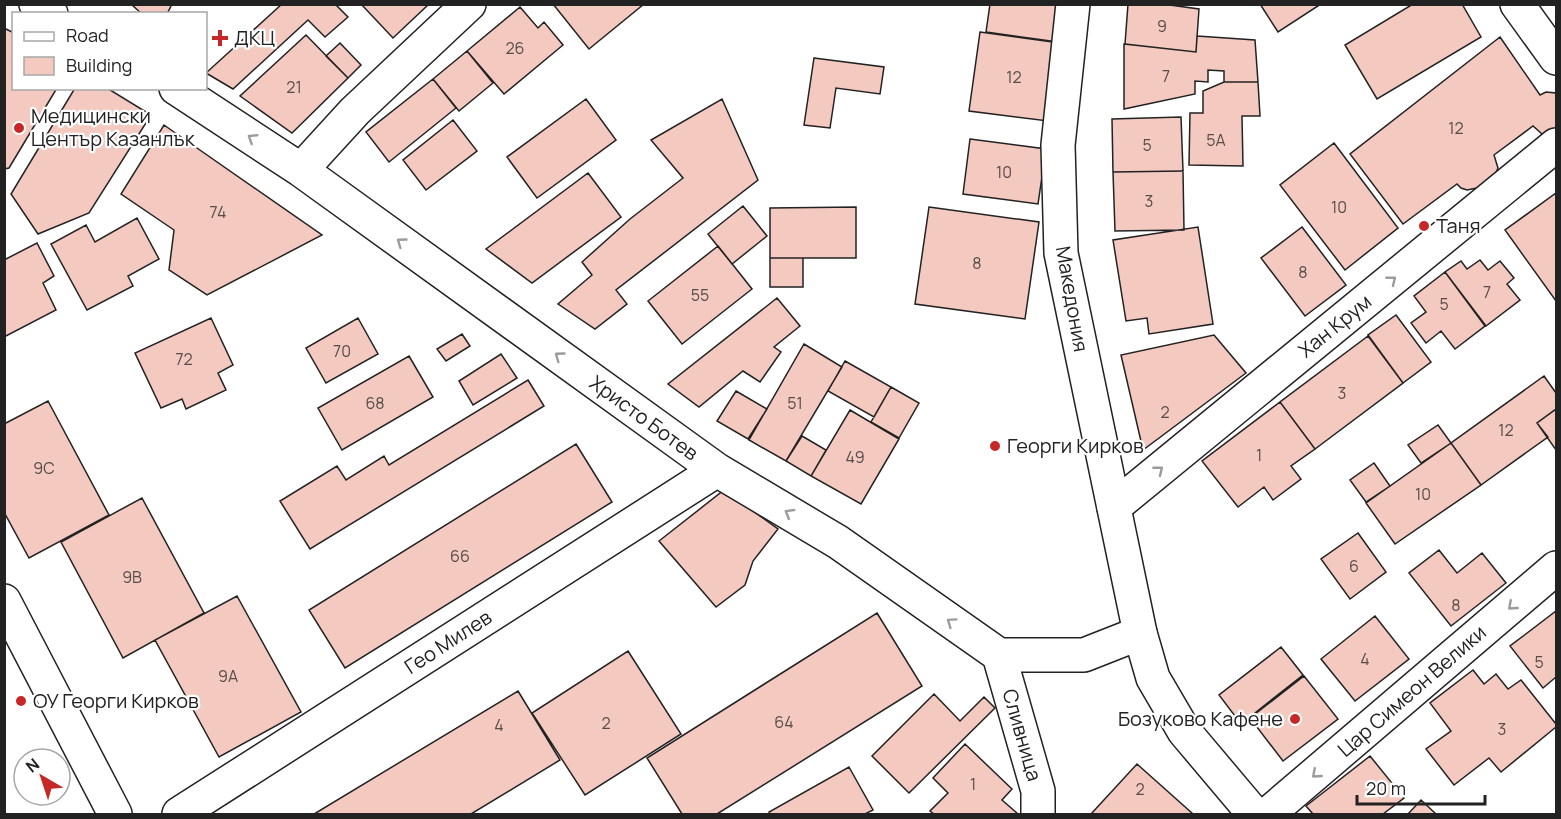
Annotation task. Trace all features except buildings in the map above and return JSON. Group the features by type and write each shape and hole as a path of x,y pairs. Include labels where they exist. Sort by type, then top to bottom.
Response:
{"street":[{"path":"301,170 355,111 469,4"},
{"name":"Македония","path":"1073,4 1058,145 1061,253 1140,633"},
{"path":"1517,4 1557,58"},
{"name":"Христо Ботев","path":"179,90 301,170 717,470 838,542 999,656"},
{"name":"Хан Крум","path":"1114,507 1557,145"},
{"name":"Гео Милев","path":"179,814 717,470"},
{"name":"Цар Симеон Велики","path":"1268,814 1557,568"},
{"path":"4,601 115,814"},
{"path":"999,656 1084,655 1140,633 1153,678 1184,731 1254,814"},
{"name":"Сливница","path":"999,656 1038,791 1038,814"}],"place":[{"name":"ДКЦ","path":"220,38"},
{"name":"Медицински Център Казанлък","path":"19,128"},
{"name":"Таня","path":"1424,226"},
{"name":"Георги Кирков","path":"995,446"},
{"name":"ОУ Георги Кирков","path":"21,701"},
{"name":"Бозуково Кафене","path":"1295,719"}]}
